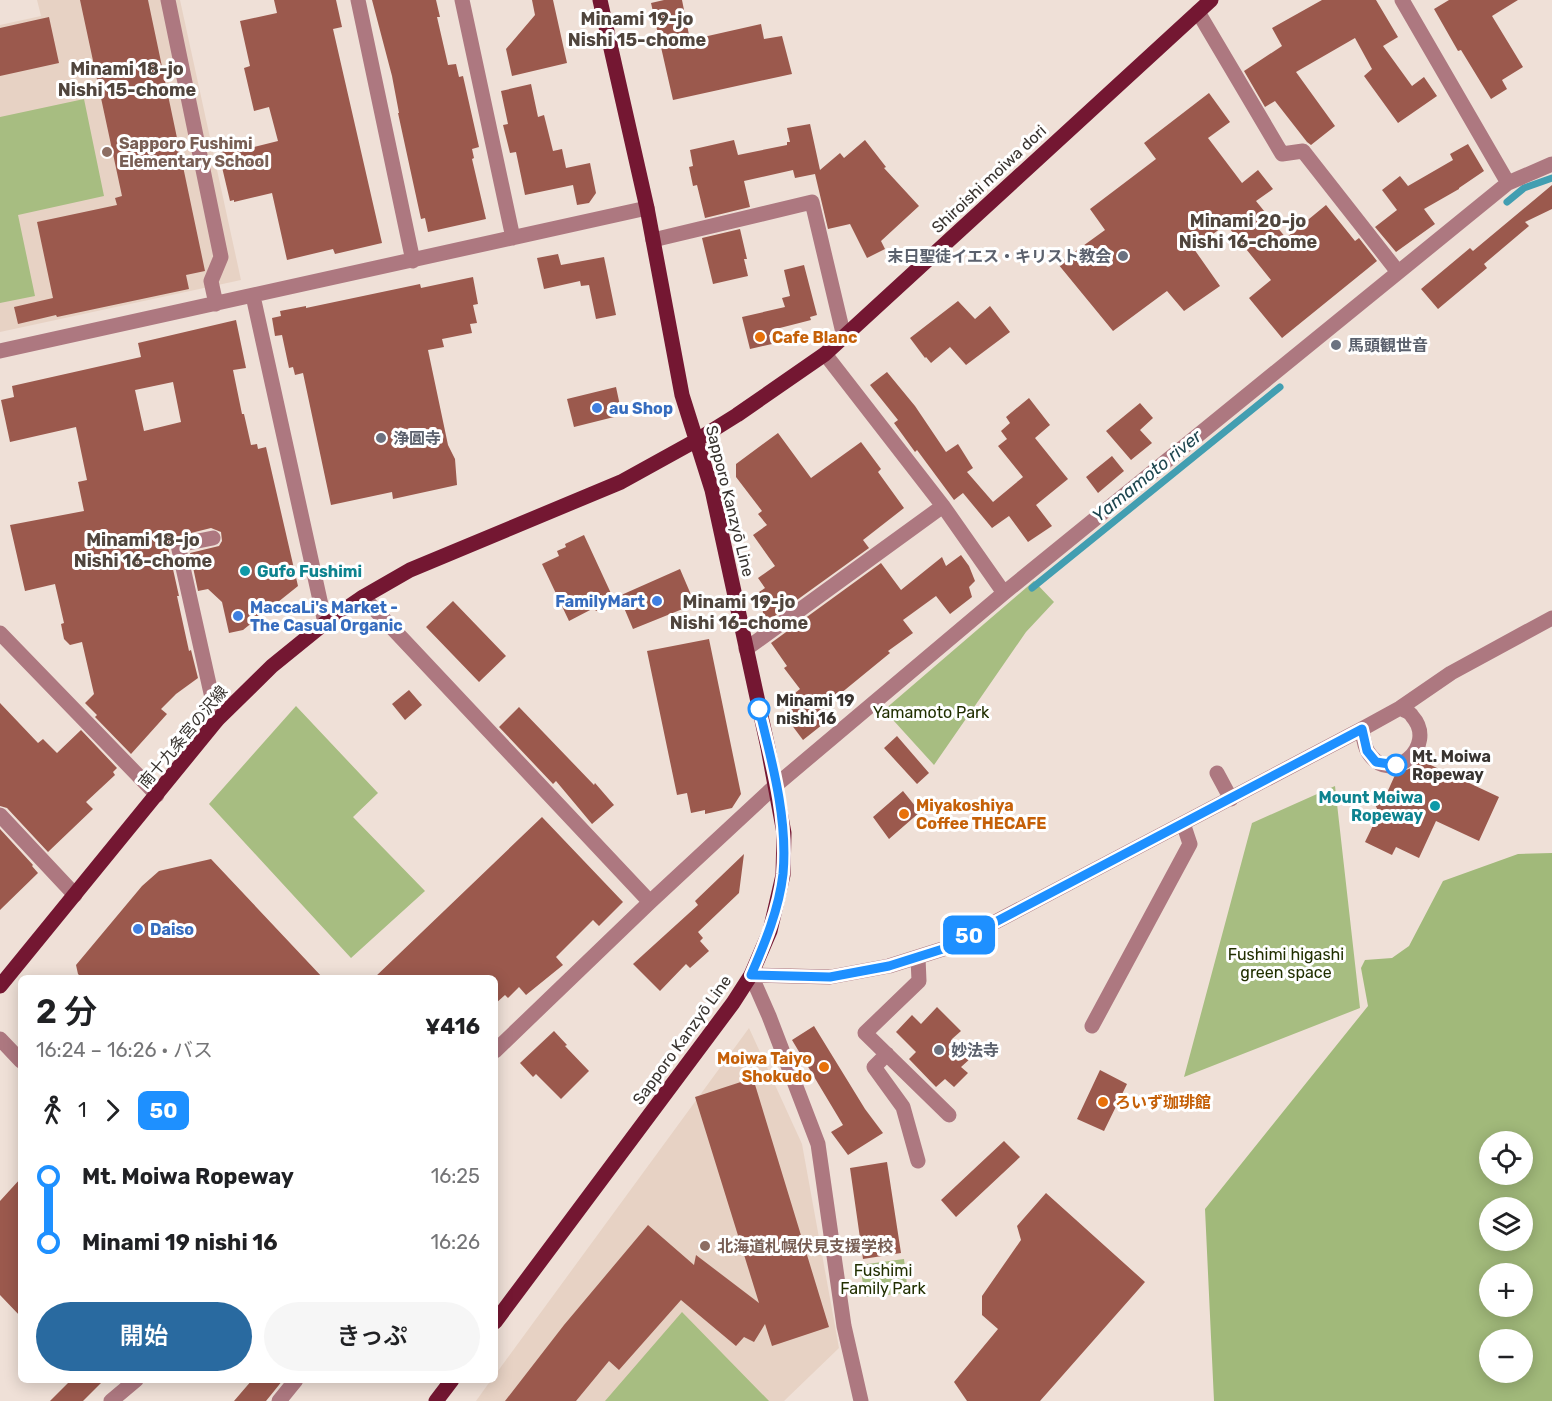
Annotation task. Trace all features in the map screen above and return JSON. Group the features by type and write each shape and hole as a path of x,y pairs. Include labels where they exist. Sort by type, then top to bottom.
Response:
{"main road":[{"name":"Sapporo Kanzyō Line","path":"498,1318 733,1003 751,975 770,931 783,875 784,833 776,786 712,490 682,395 647,208 600,0"},
{"name":"Shiroishi moiwa dori","path":"697,440 825,354 1211,0"},
{"name":"南十九条宮の沢線","path":"0,986 217,720 272,666 325,623 363,597 410,570 621,482 697,440"},
{"path":"436,1401 450,1383"}],"street":[{"path":"168,0 221,257 211,281 216,304"},
{"path":"358,0 413,261"},
{"path":"462,0 513,238"},
{"path":"1402,0 1508,183"},
{"path":"1198,12 1282,154 1303,151 1398,272"},
{"path":"498,1048 650,902 776,786 1004,593 1508,183 1552,164"},
{"path":"653,240 812,202 844,337"},
{"path":"0,351 647,208"},
{"path":"253,296 325,623"},
{"path":"825,354 943,506 1004,593"},
{"path":"746,649 943,506"},
{"path":"213,538 178,545 217,720"},
{"path":"363,597 650,902"},
{"path":"861,1401 844,1326 818,1144 751,975 830,977 918,958 946,948 1362,729 1400,708 1451,673 1552,618"},
{"path":"0,633 157,795"},
{"path":"1362,729 1367,751 1376,762 1400,765 1409,760 1418,745 1419,729 1413,716 1400,708"},
{"path":"1217,773 1231,799"},
{"path":"0,815 75,895"},
{"path":"1092,1026 1190,844 1183,823"},
{"path":"918,958 919,981 865,1033 949,1115"},
{"path":"0,1039 18,1058"},
{"path":"887,1054 874,1067 903,1107 918,1161"},
{"path":"111,1401 132,1383"},
{"path":"279,1401 294,1383"}],"shaded area":[{"name":"Sapporo Fushimi Elementary School","path":"37,0 180,0 241,280 0,332 0,25 41,16"},
{"name":"北海道札幌伏見支援学校","path":"749,1028 802,1144 839,1348 784,1401 476,1401 489,1383 498,1383 498,1371"}],"green space":[{"path":"84,99 104,196 18,215 35,296 0,303 0,117"},
{"name":"Yamamoto Park","path":"1034,581 1054,602 1026,632 934,765 884,710"},
{"path":"296,706 378,793 353,817 425,891 351,958 209,804"},
{"name":"Fushimi higashi green space","path":"1335,786 1360,1008 1184,1077 1252,823"},
{"path":"1552,853 1552,1401 1214,1401 1205,1209 1368,1006 1361,968 1365,960 1392,958 1409,946 1443,881 1518,854"},
{"name":"Fushimi Family Park","path":"904,1259 908,1293 865,1297 860,1265"},
{"path":"682,1312 769,1401 605,1401"}],"building":[{"path":"80,0 148,0 205,271 186,275 189,289 18,324 14,307 53,298 37,222 117,205 115,198 122,196"},
{"path":"274,0 336,0 342,27 333,29 382,243 335,254 333,249 287,260 272,193 230,201 217,146 235,141 238,151 278,141 269,107 254,111 244,68 250,66 240,21 277,13"},
{"path":"372,0 436,0 440,17 437,17 448,65 456,64 459,77 463,76 479,147 472,149 474,158 472,159 486,219 428,232 425,218 421,219 392,76"},
{"path":"532,0 553,0 567,63 512,76 506,49 535,15"},
{"path":"682,0 690,40 761,24 764,39 782,36 792,74 673,100 651,3"},
{"path":"1322,0 1376,0 1398,37 1383,46 1412,86 1424,77 1437,96 1398,123 1364,76 1372,69 1355,38 1296,72 1335,126 1311,145 1275,101 1265,107 1244,71 1282,46 1272,28"},
{"path":"1449,0 1518,0 1492,16 1523,67 1502,80 1507,89 1491,99 1461,50 1458,51 1434,9"},
{"path":"49,17 59,63 0,76 0,28"},
{"path":"531,84 538,117 544,115 553,151 562,149 566,168 590,163 596,193 589,203 577,205 573,185 525,195 516,152 510,153 503,125 508,124 501,91"},
{"path":"1209,93 1230,122 1208,138 1242,183 1258,170 1273,189 1256,201 1286,238 1326,205 1355,241 1359,238 1377,261 1282,338 1249,298 1271,280 1226,224 1194,249 1220,286 1184,311 1167,291 1113,331 1058,264 1105,230 1090,209 1156,159 1144,143"},
{"path":"810,124 820,170 840,153 844,158 865,140 886,167 884,168 919,206 881,241 885,249 867,258 850,224 828,229 815,174 795,178 793,170 744,181 750,207 705,218 697,185 693,186 689,167 693,166 690,150 734,140 738,155 787,145 787,142 790,142 787,128"},
{"path":"1468,144 1484,171 1459,189 1424,209 1435,224 1396,252 1375,227 1397,210 1382,190 1400,176 1408,186 1453,160 1450,154"},
{"path":"1552,185 1552,209 1525,222 1529,226 1484,264 1487,268 1438,309 1421,289 1470,248 1473,251"},
{"path":"740,229 747,259 744,259 748,276 713,284 702,238"},
{"path":"558,254 561,265 604,257 616,315 596,319 589,285 581,286 580,281 544,289 537,258"},
{"path":"804,265 817,315 810,317 811,320 772,330 773,334 769,335 772,344 750,349 742,317 785,307 782,298 790,296 784,270"},
{"path":"473,277 478,304 473,305 477,323 470,324 472,333 442,339 444,347 428,350 448,445 455,459 457,485 393,499 392,492 331,505 303,373 295,375 293,367 289,368 282,335 275,336 272,318 281,316 280,311 306,306 306,308 420,284 421,288"},
{"path":"958,301 975,319 990,306 1010,332 966,365 950,347 931,363 910,338"},
{"path":"236,320 246,368 233,370 242,414 244,414 251,445 257,444 258,449 266,447 298,586 243,630 229,633 222,602 208,589 198,591 190,553 219,546 222,541 221,532 211,528 171,538 168,547 179,596 177,596 189,651 191,650 198,678 176,694 161,709 167,714 131,754 95,717 97,715 85,703 94,694 82,642 70,645 64,639 61,624 64,623 55,584 25,591 10,525 84,511 78,482 87,480 76,427 10,442 1,400 14,397 12,386 141,357 138,343","holes":["173,382 181,422 144,431 135,390"]},
{"path":"887,372 915,406 946,452 958,444 973,468 967,472 993,502 1023,477 998,446 1007,439 1001,431 1010,423 1006,417 1029,398 1050,425 1035,438 1068,479 1036,505 1052,526 1028,542 1009,516 992,528 963,493 954,500 917,450 915,452 894,423 898,420 870,385"},
{"path":"616,387 622,415 574,427 567,399"},
{"path":"1140,403 1153,418 1140,430 1152,443 1131,460 1106,431"},
{"path":"778,433 811,478 861,442 881,469 878,472 904,508 863,540 869,548 765,623 759,592 765,588 758,578 775,566 753,535 767,525 758,514 762,511 736,477 736,464"},
{"path":"1112,456 1124,471 1098,493 1086,477"},
{"path":"584,535 615,602 596,611 594,608 569,621 542,564 559,556 557,551 566,547 565,544"},
{"path":"961,555 969,566 975,581 969,587 972,597 950,614 936,596 903,620 913,633 888,651 890,653 824,707 832,717 803,740 791,724 797,719 789,709 795,704 790,697 800,689 784,668 787,666 771,643 881,563 901,590 942,557 946,566"},
{"name":"FamilyMart","path":"680,569 695,604 633,629 619,596"},
{"path":"453,601 506,656 479,682 426,627"},
{"path":"709,639 741,794 732,808 705,814 705,810 691,813 687,793 677,795 647,651"},
{"path":"409,690 422,705 405,720 392,704"},
{"path":"0,703 38,743 43,739 57,753 81,730 117,768 113,772 115,775 86,802 93,809 48,852 7,808 0,806"},
{"path":"519,707 614,805 592,824 556,781 553,784 499,727"},
{"path":"897,736 929,773 917,784 884,748"},
{"name":"Mount Moiwa Ropeway","path":"1420,760 1499,797 1479,841 1436,821 1419,858 1396,847 1392,855 1365,842 1379,813 1373,800 1386,795 1395,775 1413,767"},
{"path":"903,791 920,812 889,839 873,817"},
{"path":"542,817 623,902 599,926 593,920 556,957 563,965 526,995 519,987 508,998 505,995 498,1001 498,975 377,975"},
{"path":"0,829 38,873 0,910"},
{"path":"744,854 739,893 698,932 703,938 700,941 709,951 690,968 686,964 660,991 633,964 698,905 695,901"},
{"path":"211,859 320,975 79,975 76,965 142,886 159,871"},
{"path":"937,1007 961,1031 952,1039 971,1058 961,1067 968,1073 954,1087 945,1079 936,1087 909,1059 916,1052 896,1032 912,1015 921,1024"},
{"path":"814,1026 865,1109 883,1133 848,1155 831,1132 843,1125 792,1040"},
{"path":"554,1031 589,1071 561,1099 536,1074 533,1077 520,1063"},
{"path":"1100,1070 1127,1084 1104,1131 1077,1119"},
{"path":"753,1078 829,1327 772,1346 765,1324 754,1342 744,1337 736,1346 681,1300 619,1370 609,1361 576,1401 505,1401 564,1325 648,1225 694,1265 696,1255 759,1303 695,1097"},
{"path":"1004,1141 1020,1157 956,1217 941,1200"},
{"path":"887,1162 901,1253 863,1259 850,1168"},
{"path":"18,1181 18,1314 0,1295 0,1201"},
{"path":"1046,1193 1145,1282 1040,1401 967,1401 954,1382 998,1329 982,1315 982,1296 1021,1240 1017,1226"},
{"path":"68,1383 101,1383 83,1401 50,1401"},
{"path":"249,1383 281,1383 266,1401 234,1401"}],"waterway":[{"name":"Yamamoto river","path":"1507,202 1524,188 1552,178"},
{"name":"Yamamoto river","path":"1032,588 1280,387"}],"bus line":[{"name":"50","path":"759,709 784,833 783,875 770,931 751,975 830,977 889,966 946,948 1362,729 1367,751 1376,762 1396,765"}],"place":[{"name":"Sapporo Fushimi Elementary School","path":"107,152"},
{"name":"末日聖徒イエス・キリスト教会","path":"1123,256"},
{"name":"Cafe Blanc","path":"760,337"},
{"name":"馬頭観世音","path":"1336,345"},
{"name":"au Shop","path":"597,408"},
{"name":"浄圓寺","path":"381,438"},
{"name":"Gufo Fushimi","path":"245,571"},
{"name":"FamilyMart","path":"657,601"},
{"name":"MaccaLi's Market - The Casual Organic","path":"238,616"},
{"name":"Minami 19 nishi 16","path":"759,709"},
{"name":"Mt. Moiwa Ropeway","path":"1396,765"},
{"name":"Mount Moiwa Ropeway","path":"1435,806"},
{"name":"Miyakoshiya Coffee THECAFE","path":"904,814"},
{"name":"Daiso","path":"138,929"},
{"name":"妙法寺","path":"939,1050"},
{"name":"Moiwa Taiyo Shokudo","path":"824,1067"},
{"name":"ろいず珈琲館","path":"1103,1102"},
{"name":"北海道札幌伏見支援学校","path":"705,1246"}],"district":[{"name":"Minami 19-jo Nishi 15-chome","path":"637,29"},
{"name":"Minami 18-jo Nishi 15-chome","path":"127,79"},
{"name":"Minami 20-jo Nishi 16-chome","path":"1248,231"},
{"name":"Minami 18-jo Nishi 16-chome","path":"143,550"},
{"name":"Minami 19-jo Nishi 16-chome","path":"739,612"}]}
